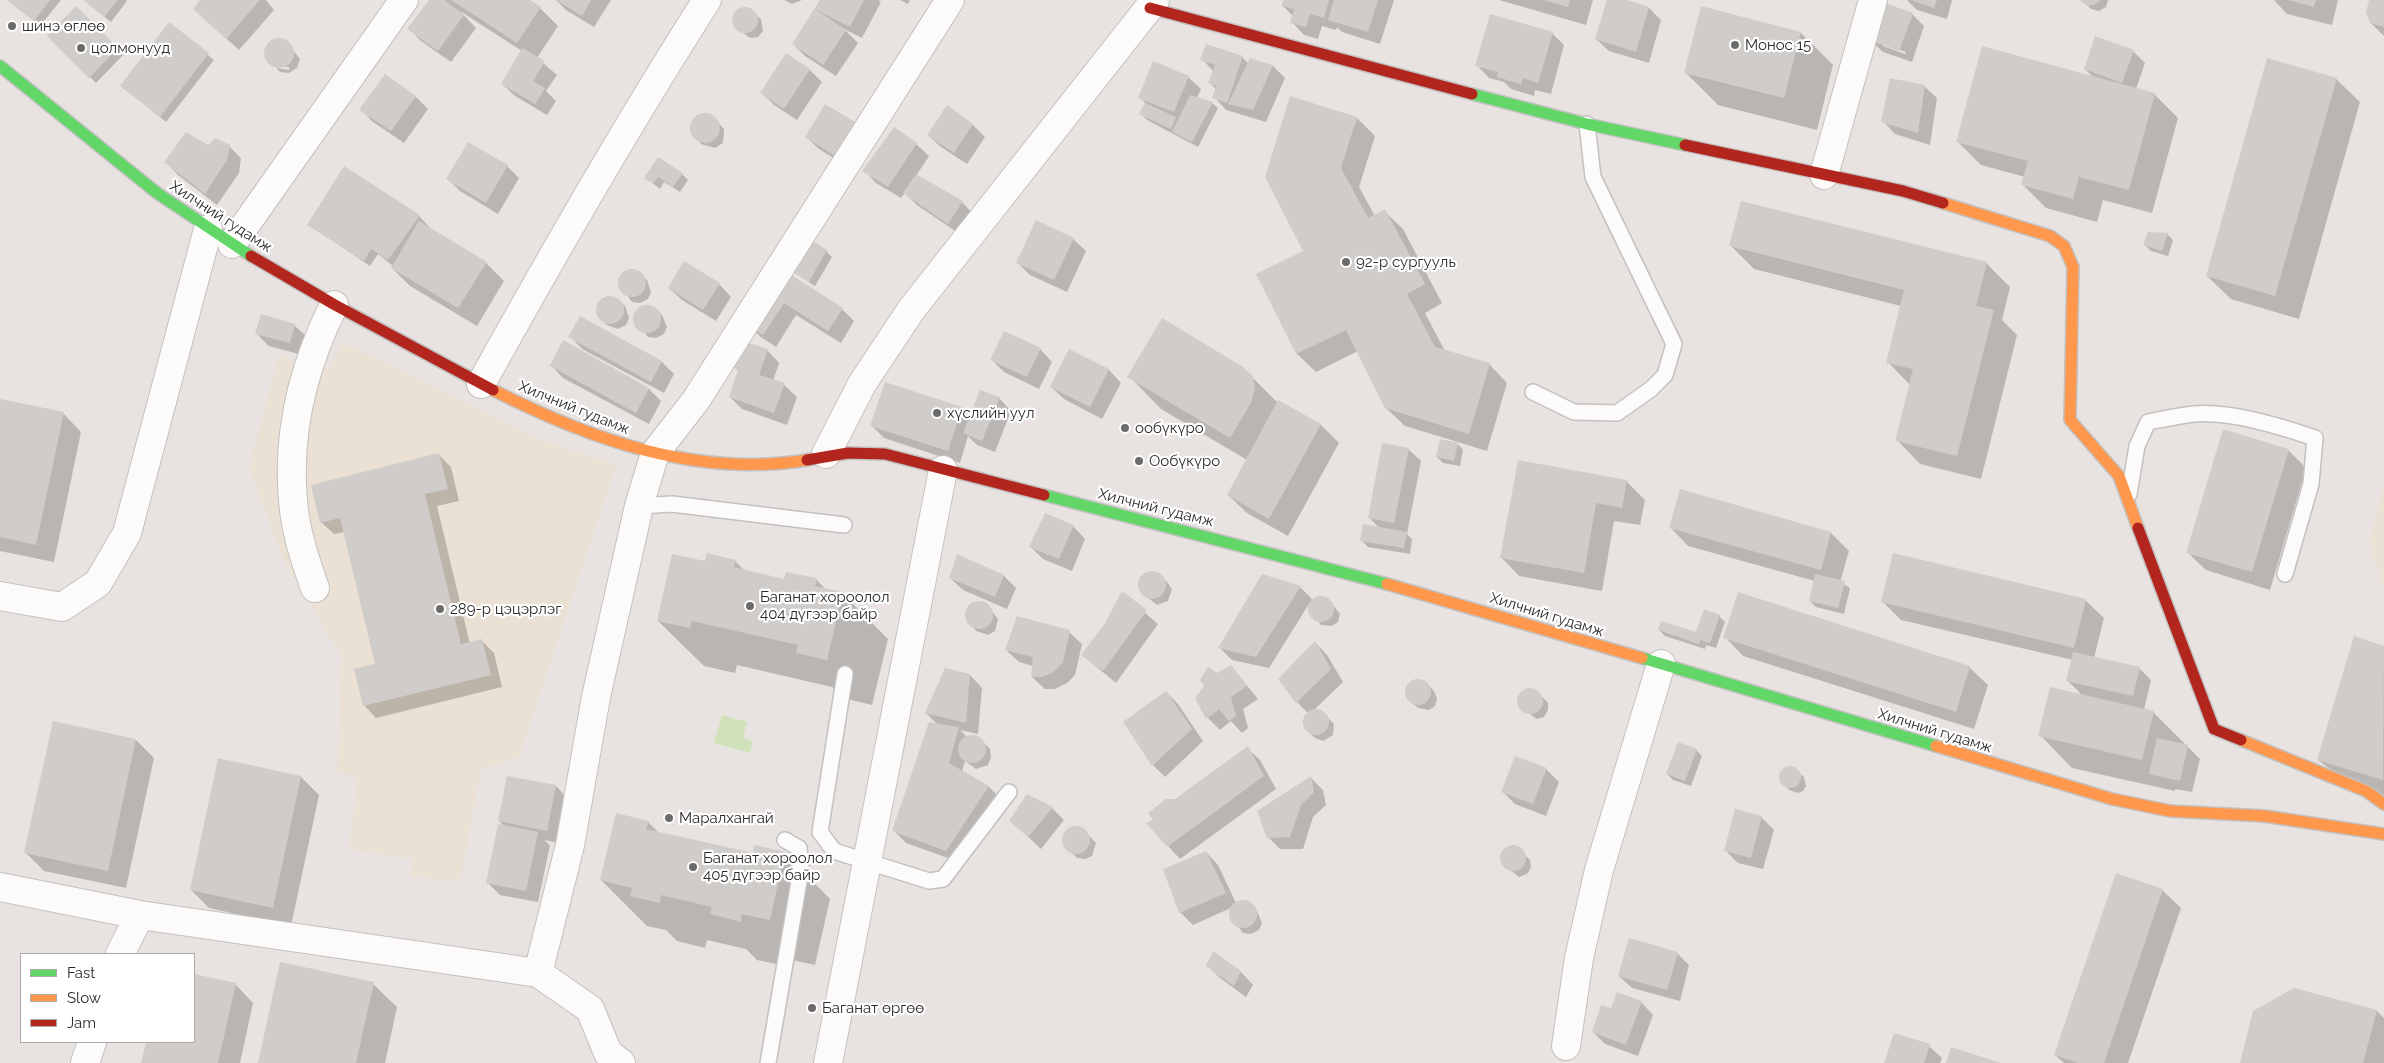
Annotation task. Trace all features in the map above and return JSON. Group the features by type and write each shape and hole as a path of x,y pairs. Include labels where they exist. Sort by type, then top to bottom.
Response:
{"main road":[{"path":"1152,4 1197,22 1587,124 1903,191 2050,236 2064,246 2073,267 2070,420 2119,476 2214,730 2366,790 2384,804"},
{"name":"Хилчний гудамж","path":"0,66 95,146 208,229 232,244 334,305 481,384 593,435 655,453 695,460 763,464 790,463 826,454 868,451 1175,528 1434,596 2112,799 2170,811 2264,816 2384,834"}],"street":[{"path":"232,244 404,0"},
{"path":"481,384 563,237 650,88 708,0"},
{"path":"538,973 570,845 596,697 639,506 655,453 696,400 950,0"},
{"path":"1824,174 1873,0"},
{"path":"826,454 866,378 911,310 1152,4"},
{"path":"0,596 62,607 98,583 127,533 208,229"},
{"path":"315,588 301,547 292,500 293,433 308,367 320,334 334,305"},
{"path":"828,1063 943,470"},
{"path":"1566,1046 1578,958 1599,870 1661,664"},
{"path":"0,887 140,915 538,973 590,1010 608,1053 620,1063"},
{"path":"121,953 140,915"},
{"path":"86,1063 92,1043"}],"lane":[{"path":"1533,392 1574,412 1617,413 1651,389 1665,375 1674,344 1593,177 1587,124"},
{"path":"2128,501 2137,446 2148,422 2195,414 2223,415 2288,429 2315,438 2311,484 2285,574"},
{"path":"639,506 672,504 844,525"},
{"path":"845,674 820,832 834,851 930,881 944,879 1009,792"},
{"path":"768,1063 801,870 799,848 785,840"}],"shaded area":[{"name":"289-р цэцэрлэг","path":"341,342 510,426 557,446 616,464 519,757 481,770 460,882 411,876 412,859 349,849 358,777 337,772 342,657 284,561 249,467 279,356 330,368"},
{"path":"2384,484 2384,588 2369,543"}],"green space":[{"path":"722,715 747,722 743,738 753,741 750,753 714,743"}],"building":[{"path":"7,0 50,0 34,21"},
{"path":"83,0 118,0 104,17"},
{"path":"200,0 260,0 226,39 193,9"},
{"path":"429,0 444,0 464,15 438,51 407,29"},
{"path":"451,0 530,0 541,7 517,43"},
{"path":"556,0 591,0 582,16"},
{"path":"820,0 864,0 850,27 815,9 846,30 823,65 792,44"},
{"path":"1283,0 1329,0 1324,18 1310,14 1306,27 1290,23 1294,9 1282,6"},
{"path":"1334,0 1378,0 1368,32 1328,20"},
{"path":"1544,0 1570,0 1568,7"},
{"path":"1607,0 1626,0 1649,7 1636,52 1595,39"},
{"path":"1911,0 1937,0 1934,8"},
{"path":"2079,0 2101,0 2096,4 2088,6"},
{"path":"2288,0 2316,0 2314,7"},
{"path":"2369,0 2384,0 2384,27 2370,23 2366,13"},
{"path":"1882,2 1913,13 1899,51 1869,40"},
{"path":"76,6 118,48 89,78 47,36"},
{"path":"1701,6 1801,32 1784,98 1684,73"},
{"path":"745,7 754,11 758,20 754,29 745,33 736,29 732,20 736,11"},
{"path":"1490,14 1553,32 1538,83 1523,78 1521,84 1497,77 1498,72 1475,66"},
{"path":"169,22 209,53 160,117 120,86"},
{"path":"2095,36 2134,50 2122,83 2084,69"},
{"path":"279,38 290,42 294,53 290,64 279,68 268,64 264,53 268,42"},
{"path":"1206,44 1243,56 1227,103 1212,98 1216,86 1208,83 1215,65 1200,60"},
{"path":"1982,46 2155,93 2129,190 2079,177 2073,199 2021,185 2028,161 1956,142"},
{"path":"522,48 545,61 533,81 545,88 535,104 501,84"},
{"path":"786,53 810,69 784,109 760,93"},
{"path":"1250,58 1273,65 1253,110 1228,104"},
{"path":"2267,58 2337,78 2275,296 2206,276"},
{"path":"1153,61 1189,76 1174,112 1138,98"},
{"path":"385,74 416,96 391,131 359,110"},
{"path":"1890,78 1925,85 1918,133 1881,122"},
{"path":"1190,95 1213,102 1192,142 1172,132"},
{"name":"92-р сургууль","path":"1290,96 1357,117 1341,168 1368,218 1385,209 1425,284 1407,294 1435,347 1490,363 1469,434 1385,408 1346,330 1296,354 1256,274 1303,251 1265,177"},
{"path":"1145,103 1176,117 1171,129 1139,114"},
{"path":"825,104 855,122 835,156 805,137"},
{"path":"947,105 973,124 954,153 927,135"},
{"path":"705,113 716,117 720,128 716,139 705,143 694,139 690,128 694,117"},
{"path":"894,127 917,143 888,187 862,171"},
{"path":"186,132 208,145 215,138 230,145 227,160 205,194 164,162"},
{"path":"468,142 508,165 486,203 446,179"},
{"path":"658,157 683,173 673,187 658,177 653,184 644,178"},
{"path":"344,166 420,215 388,260 371,249 364,261 307,225"},
{"path":"916,174 963,201 948,224 903,193"},
{"path":"1741,201 1987,262 1976,306 1994,310 1957,456 1895,441 1913,369 1886,363 1904,290 1729,246"},
{"path":"1036,220 1074,238 1054,280 1016,263"},
{"path":"419,221 487,262 458,308 391,268"},
{"path":"2148,232 2168,233 2162,251 2143,245"},
{"path":"808,238 827,250 809,282 789,270"},
{"path":"684,261 720,283 703,310 668,288"},
{"path":"632,269 642,273 646,283 642,293 632,297 622,293 618,283 622,273"},
{"path":"782,269 843,308 828,331 784,303 763,335 747,325"},
{"path":"610,296 620,300 624,310 620,320 610,324 600,320 596,310 600,300"},
{"path":"647,305 657,309 661,319 657,329 647,333 637,329 633,319 637,309"},
{"path":"261,314 295,324 290,343 255,334"},
{"path":"580,316 662,361 651,382 568,337"},
{"path":"1162,318 1243,367 1253,376 1255,388 1251,403 1230,438 1127,377"},
{"path":"1004,331 1041,348 1027,377 990,360"},
{"path":"563,340 649,388 636,413 550,366"},
{"path":"743,341 768,349 759,375 785,383 774,413 729,397 738,369 734,368"},
{"path":"1069,349 1109,369 1090,407 1050,387"},
{"path":"885,382 962,407 948,451 870,426"},
{"path":"980,390 1000,397 982,441 963,433"},
{"path":"0,399 64,412 36,545 0,537"},
{"path":"1278,400 1321,424 1269,519 1227,495"},
{"path":"2223,429 2289,449 2252,572 2186,553"},
{"path":"1440,439 1458,443 1454,461 1436,457"},
{"path":"1382,443 1409,448 1394,523 1368,518"},
{"path":"439,453 448,489 425,494 461,644 482,639 491,675 363,706 354,669 375,664 340,518 320,523 311,485"},
{"path":"1518,460 1627,480 1622,508 1596,503 1584,573 1500,558"},
{"path":"1680,489 1831,532 1821,570 1669,528"},
{"path":"1045,513 1074,525 1059,559 1029,547"},
{"path":"1363,524 1407,532 1404,548 1360,541"},
{"name":"Баганат хороолол 404 дүгээр байр","path":"707,553 736,560 734,567 784,579 786,572 817,578 815,586 843,592 827,660 796,653 798,645 692,621 690,628 657,621 672,554 705,561"},
{"path":"1893,553 2086,599 2074,648 1881,602"},
{"path":"957,554 1004,575 995,597 949,578"},
{"path":"1152,571 1162,575 1166,585 1162,595 1152,599 1142,595 1138,585 1142,575"},
{"path":"1262,574 1301,586 1256,657 1218,648"},
{"path":"1815,574 1845,581 1838,608 1809,601"},
{"path":"1122,591 1147,610 1103,671 1081,655 1105,623"},
{"path":"1738,592 1970,666 1956,712 1723,638"},
{"path":"1321,596 1330,600 1334,609 1330,618 1321,622 1312,618 1308,609 1312,600"},
{"path":"979,601 989,605 993,615 989,625 979,629 969,625 965,615 969,605"},
{"path":"1704,609 1720,615 1710,643 1700,640 1699,644 1658,630 1661,621 1696,632"},
{"path":"1017,616 1070,630 1063,662 1055,671 1043,677 1031,677 1033,657 1005,650"},
{"path":"2354,636 2384,646 2383,780 2317,760"},
{"path":"1315,641 1331,669 1296,703 1278,679"},
{"path":"2073,652 2140,667 2133,696 2066,681"},
{"path":"1231,665 1247,686 1231,697 1236,716 1229,721 1219,709 1206,719 1195,698 1204,686 1200,680 1208,667 1217,673"},
{"path":"945,668 970,674 966,723 925,713"},
{"path":"1418,679 1427,683 1431,692 1427,701 1418,705 1409,701 1405,692 1409,683"},
{"path":"2050,687 2154,711 2142,760 2038,736"},
{"path":"1530,688 1539,692 1543,701 1539,710 1530,714 1521,710 1517,701 1521,692"},
{"path":"1166,691 1192,729 1152,766 1123,722"},
{"path":"1316,709 1325,713 1329,722 1325,731 1316,735 1307,731 1303,722 1307,713"},
{"path":"53,721 136,739 108,871 24,853"},
{"path":"929,722 959,727 949,763 989,786 946,851 892,831"},
{"path":"972,735 982,739 986,749 982,759 972,763 962,759 958,749 962,739"},
{"path":"2157,738 2188,745 2180,781 2149,774"},
{"path":"1678,742 1697,749 1685,781 1666,774"},
{"path":"1248,746 1264,776 1167,847 1146,823 1153,820 1148,813 1166,799 1175,799"},
{"path":"1515,756 1547,768 1533,804 1501,792"},
{"path":"218,758 301,776 273,908 190,890"},
{"path":"1790,766 1798,769 1801,777 1798,785 1790,788 1782,785 1779,777 1782,769"},
{"path":"507,776 556,785 547,831 498,821"},
{"path":"1311,776 1314,792 1301,805 1290,837 1267,838 1257,811"},
{"path":"1027,794 1053,807 1028,837 1009,821"},
{"path":"1735,809 1762,816 1751,858 1724,851"},
{"name":"Баганат хороолол 405 дүгээр байр","path":"616,813 649,821 646,829 753,853 754,845 785,852 770,920 742,914 741,922 710,914 712,907 661,895 660,903 630,896 632,888 600,880"},
{"path":"498,824 538,832 526,891 486,883"},
{"path":"1076,826 1086,830 1090,840 1086,850 1076,854 1066,850 1062,840 1066,830"},
{"path":"1513,845 1522,849 1526,858 1522,867 1513,871 1504,867 1500,858 1504,849"},
{"path":"1206,851 1226,893 1179,913 1163,869"},
{"path":"2116,873 2163,889 2104,1063 2078,1063 2054,1055"},
{"path":"1243,900 1253,904 1257,914 1253,924 1243,928 1233,924 1229,914 1233,904"},
{"path":"1629,938 1678,952 1667,990 1618,976"},
{"path":"1213,951 1241,971 1234,986 1206,966"},
{"path":"280,962 374,982 356,1063 258,1063"},
{"path":"195,974 236,983 218,1063 141,1063 146,1043 195,1043"},
{"path":"2294,988 2377,1010 2363,1063 2240,1063 2253,1011"},
{"path":"1617,992 1642,1001 1626,1045 1592,1032 1601,1005 1611,1008"},
{"path":"1894,1033 1930,1044 1924,1063 1884,1063"},
{"path":"1951,1047 2001,1063 1946,1063"}],"traffic: fast":[{"path":"0,66 157,193 251,256"},
{"path":"1472,94 1587,124 1685,145"},
{"path":"1044,495 1387,584"},
{"path":"1642,658 1936,746"}],"traffic: slow":[{"path":"1943,203 2050,236 2064,246 2073,267 2070,420 2119,476 2138,528"},
{"path":"493,390 567,424 645,450 685,459 725,464 766,464 807,460"},
{"path":"1387,584 1642,658"},
{"path":"2241,740 2366,791 2384,804"},
{"path":"1936,746 2112,799 2170,811 2264,816 2384,834"}],"traffic: jam":[{"path":"1150,8 1472,94"},
{"path":"1685,145 1903,191 1943,203"},
{"path":"251,256 335,305 493,390"},
{"path":"807,460 848,453 885,454 1044,495"},
{"path":"2138,528 2214,729 2241,740"}],"place":[{"name":"шинэ өглөө","path":"12,26"},
{"name":"Монос 15","path":"1735,45"},
{"name":"цолмонууд","path":"81,48"},
{"name":"92-р сургууль","path":"1346,262"},
{"name":"хүслийн уул","path":"937,413"},
{"name":"ообүкүро","path":"1125,428"},
{"name":"Ообүкүро","path":"1139,461"},
{"name":"Баганат хороолол 404 дүгээр байр","path":"750,606"},
{"name":"289-р цэцэрлэг","path":"440,609"},
{"name":"Маралхангай","path":"669,818"},
{"name":"Баганат хороолол 405 дүгээр байр","path":"693,867"},
{"name":"Баганат өргөө","path":"812,1008"}]}
